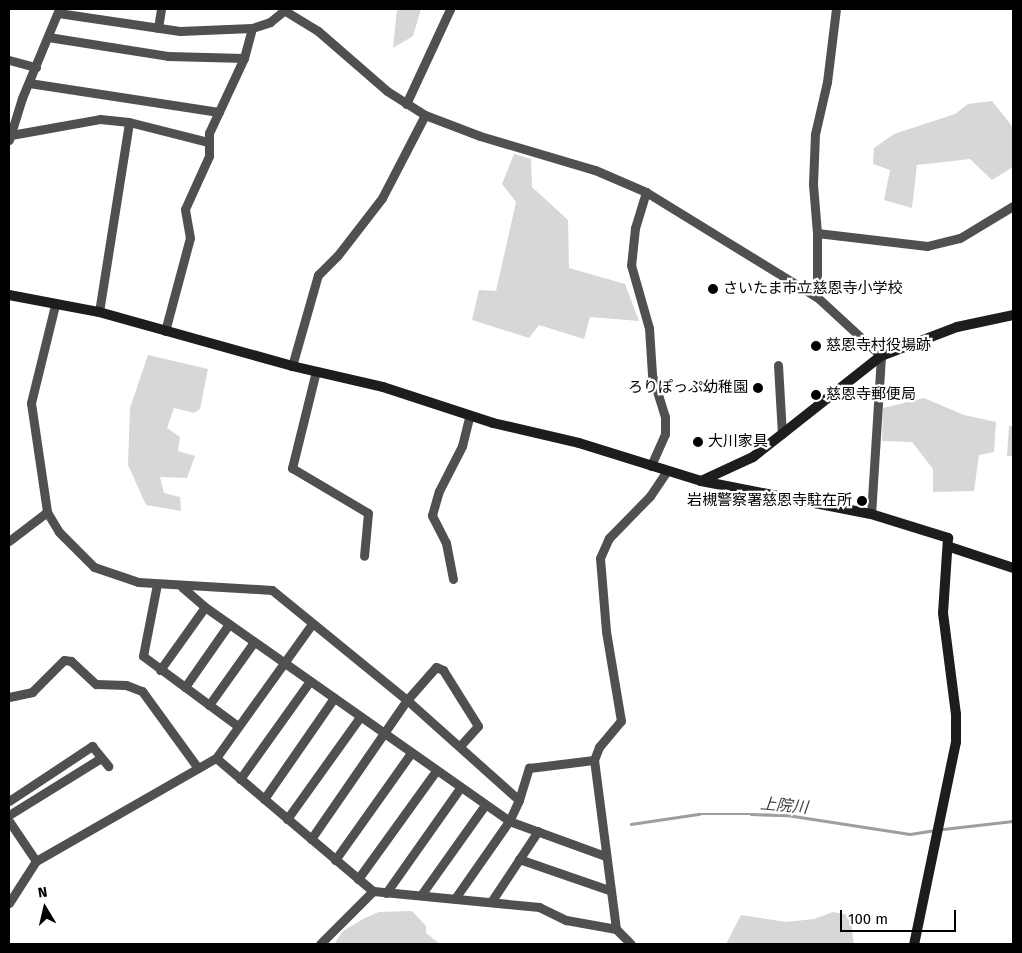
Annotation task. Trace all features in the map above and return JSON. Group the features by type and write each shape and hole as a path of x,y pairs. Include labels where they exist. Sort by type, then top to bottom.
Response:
{"street":[{"path":"158,28 161,9"},
{"path":"10,138 29,83 59,11 180,31 252,28 270,22 284,9 318,32 368,77 425,115 480,136 596,170 646,192 817,297 881,356"},
{"path":"406,104 450,9"},
{"path":"817,297 817,233 813,184 815,134 828,82 836,9"},
{"path":"165,331 190,238 185,209 209,156 208,142 218,112 244,58 252,28"},
{"path":"48,37 168,56 244,58"},
{"path":"9,60 36,67"},
{"path":"29,83 218,112"},
{"path":"292,366 318,275 338,255 382,198 425,115"},
{"path":"10,138 84,119 129,122 208,142"},
{"path":"99,312 129,122"},
{"path":"646,192 635,228 631,265 649,328 652,375 665,417 665,434 650,466"},
{"path":"817,233 927,246 960,238 1013,206"},
{"path":"9,295 99,312 292,366 383,387 470,415 701,481 871,514 948,538 950,547 943,613 956,714 956,742 914,944"},
{"path":"55,305 31,403 47,512 59,532 94,567 138,582 182,587 272,590 407,700 519,800"},
{"path":"701,481 753,457 881,356 957,327 1013,315"},
{"path":"871,514 881,356"},
{"path":"778,366 782,434"},
{"path":"316,371 292,468 368,512 364,556"},
{"path":"453,579 446,543 432,514 439,491 462,446 470,415"},
{"path":"630,944 616,929 609,890 594,760 599,748 621,721 606,631 600,558 609,538 650,496 667,471"},
{"path":"9,541 47,512"},
{"path":"950,547 1013,568"},
{"path":"156,584 142,649 143,656 238,726"},
{"path":"182,587 205,607 485,806 509,821 605,856"},
{"path":"160,670 205,607"},
{"path":"185,687 229,624"},
{"path":"11,900 36,861 216,758 312,624"},
{"path":"209,705 254,642"},
{"path":"9,697 32,692 64,660 71,661 96,684 126,685 142,691 198,768"},
{"path":"310,839 407,700 434,669 439,667 443,670 478,726 460,746"},
{"path":"240,779 310,681"},
{"path":"264,799 334,698"},
{"path":"286,819 360,717"},
{"path":"9,800 92,746 108,766"},
{"path":"335,860 411,753"},
{"path":"9,815 101,758"},
{"path":"216,758 373,891 456,897 539,907 566,920 616,929"},
{"path":"456,897 509,821 519,800 529,768 594,760"},
{"path":"358,878 436,771"},
{"path":"386,893 460,788"},
{"path":"421,895 485,806"},
{"path":"9,821 36,861"},
{"path":"491,902 538,831"},
{"path":"519,859 609,890"},
{"path":"9,887 11,900"},
{"path":"320,944 373,891"}],"shaded area":[{"path":"397,9 421,9 413,36 393,48"},
{"path":"992,101 1012,126 1013,167 992,180 970,159 917,165 912,208 884,200 890,170 873,164 874,148 894,134 955,114 968,104"},
{"path":"514,154 531,159 532,187 568,220 569,268 625,284 639,321 590,317 584,339 539,325 529,338 472,320 479,290 496,291 516,202 502,184"},
{"path":"148,355 208,369 200,409 194,413 174,408 167,428 180,437 178,451 195,456 187,478 160,477 164,493 180,497 181,511 146,505 128,465 130,408"},
{"path":"924,398 964,415 996,422 994,452 979,455 974,491 933,492 933,469 912,442 882,441 883,408"},
{"path":"1009,426 1013,426 1013,456 1007,456"},
{"path":"412,911 426,926 426,933 440,944 334,944 343,931 379,912"},
{"path":"833,912 850,915 854,944 726,944 741,915 786,922 814,919"}],"waterway":[{"name":"上院川","path":"631,824 699,814 751,814 787,815 910,834 934,830"},
{"name":"上院川","path":"943,829 1013,821"}],"place":[{"name":"さいたま市立慈恩寺小学校","path":"713,289"},
{"name":"慈恩寺村役場跡","path":"816,346"},
{"name":"ろりぽっぷ幼稚園","path":"758,388"},
{"name":"慈恩寺郵便局","path":"816,395"},
{"name":"大川家具","path":"698,442"},
{"name":"岩槻警察署慈恩寺駐在所","path":"862,501"}]}
